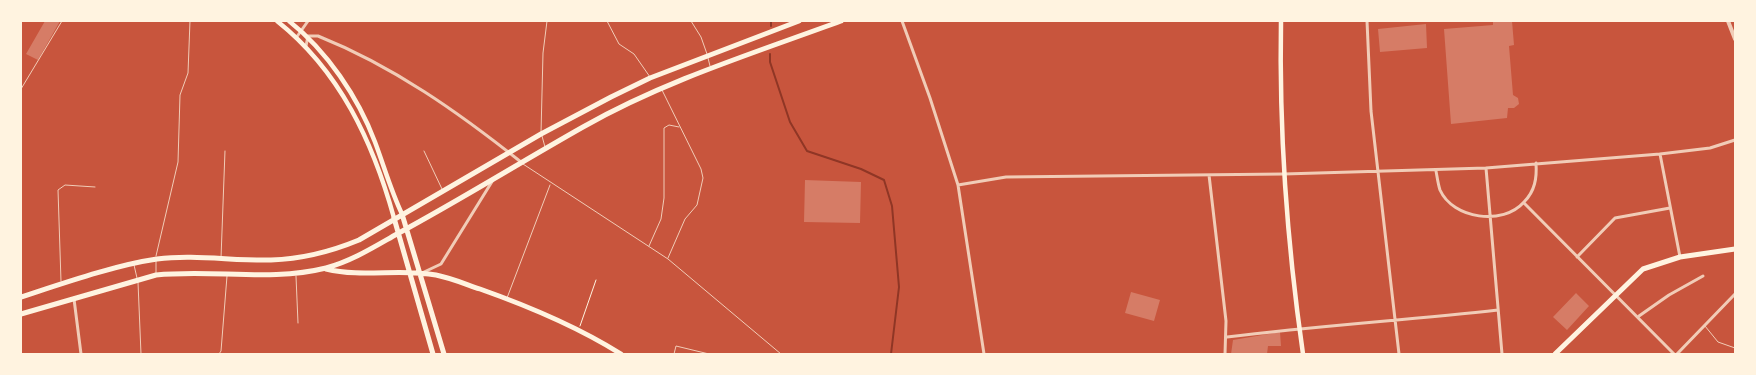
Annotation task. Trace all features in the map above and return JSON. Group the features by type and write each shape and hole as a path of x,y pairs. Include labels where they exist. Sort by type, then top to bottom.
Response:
{"main road":[{"path":"277,21 306,46 341,90 358,118 399,233 433,354"},
{"path":"289,21 308,36 333,68 368,124 402,214 444,354"},
{"path":"21,298 61,284 134,264 156,260 222,258 270,260 317,255 359,240 541,134 650,78 799,21"},
{"path":"21,314 156,275 227,273 278,275 324,268 348,261 407,230 521,162 606,115 661,89 841,21"},
{"path":"1281,21 1284,174 1290,256 1303,354"},
{"path":"1555,354 1643,269 1680,257 1735,249"},
{"path":"324,268 358,274 421,274 450,279 507,298 578,331 621,354"}],"street":[{"path":"296,38 308,21"},
{"path":"902,21 930,98 958,185 984,354"},
{"path":"1367,21 1371,111 1399,354"},
{"path":"1728,21 1735,39"},
{"path":"306,46 308,36 318,36 382,66 441,101 521,162"},
{"path":"958,185 1006,177 1209,176 1379,170 1436,171 1660,154 1710,148 1735,140"},
{"path":"1660,154 1680,257"},
{"path":"1436,171 1440,190 1452,204 1472,215 1491,215 1514,210 1524,203 1535,185 1536,163"},
{"path":"1486,168 1502,354"},
{"path":"1209,176 1227,337 1224,354"},
{"path":"421,274 441,264 467,226 494,178"},
{"path":"1524,203 1676,354 1735,294"},
{"path":"1577,257 1616,218 1670,208"},
{"path":"1639,316 1669,295 1703,276"},
{"path":"74,299 81,354"},
{"path":"1227,337 1299,328 1396,322 1498,310"}],"lane":[{"path":"21,89 62,21"},
{"path":"156,275 156,260 178,162 180,95 188,73 190,21"},
{"path":"545,150 541,134 543,53 547,21"},
{"path":"607,21 619,44 634,54 650,78"},
{"path":"691,21 701,37 711,70"},
{"path":"661,89 703,178 697,205 685,220 668,260"},
{"path":"649,246 661,219 664,198 664,128 669,125 680,127"},
{"path":"222,258 225,151"},
{"path":"424,151 443,191"},
{"path":"521,162 551,184 668,260 781,354"},
{"path":"507,298 551,184"},
{"path":"61,284 58,190 65,185 95,187"},
{"path":"134,264 138,280 141,354"},
{"path":"296,272 298,323"},
{"path":"219,354 221,351 227,273"},
{"path":"1704,325 1718,342 1735,348"},
{"path":"674,354 676,346 708,354"}],"path":[{"path":"578,331 596,280"}],"building":[{"path":"45,21 60,21 38,60 26,54"},
{"path":"1493,21 1512,21 1514,45 1509,46 1513,95 1518,98 1519,104 1514,108 1508,108 1507,118 1451,124 1444,29 1493,25"},
{"path":"1426,24 1427,48 1380,52 1378,29"},
{"path":"805,180 861,182 860,223 804,222"},
{"path":"1131,292 1160,300 1154,321 1125,313"},
{"path":"1576,293 1589,306 1567,330 1553,317"},
{"path":"1280,332 1281,346 1268,346 1267,354 1231,354 1233,340"}],"waterway":[{"path":"771,21 771,26"},
{"path":"770,54 770,62 790,122 807,151 861,169 884,180 892,206 899,287 891,354"}]}
